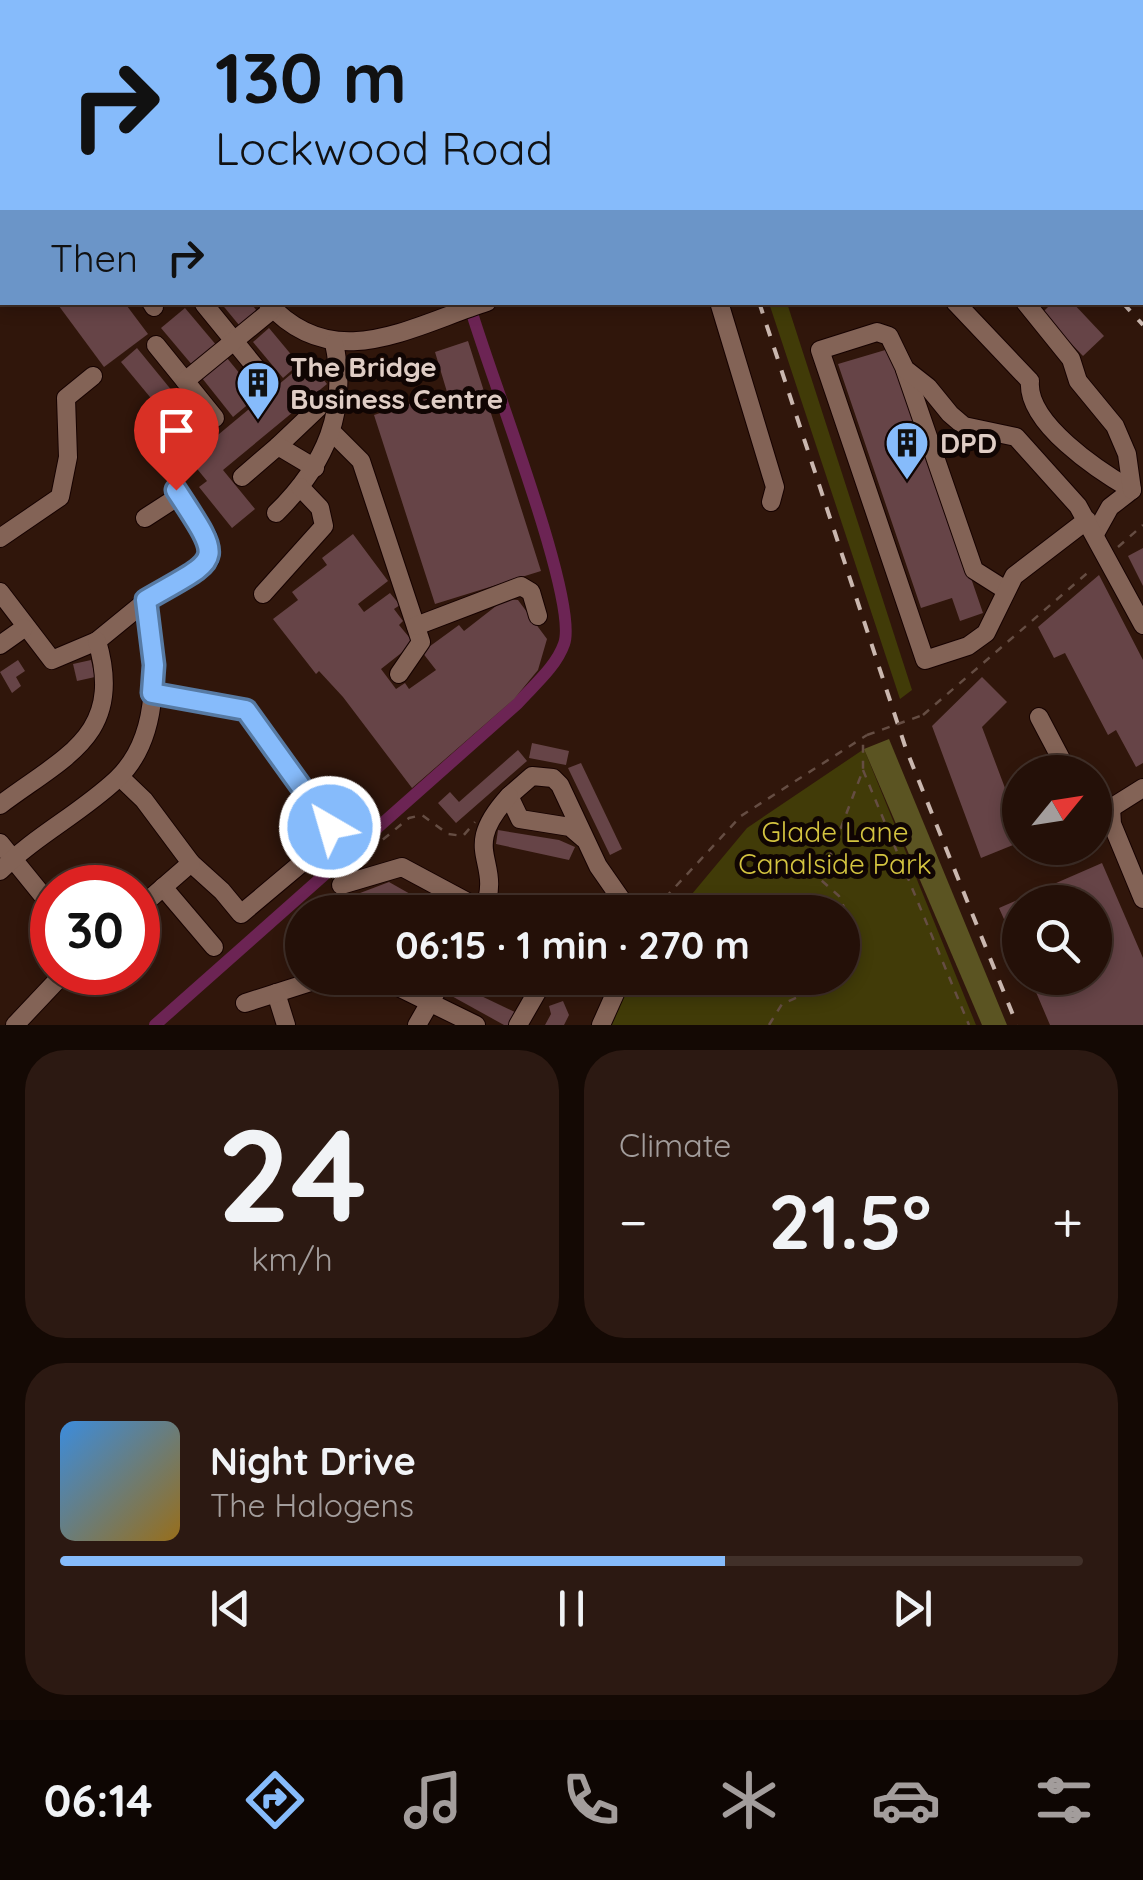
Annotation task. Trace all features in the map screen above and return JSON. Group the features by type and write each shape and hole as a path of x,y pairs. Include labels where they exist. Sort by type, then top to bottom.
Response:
{"street":[{"path":"205,305 260,374"},
{"path":"185,381 270,306 334,344 372,342 445,311 473,305"},
{"path":"720,305 775,487 771,502"},
{"path":"958,305 1030,380 1029,396 1038,410 1088,464 1132,490"},
{"path":"1027,305 1070,359 1078,381 1115,426 1127,454 1132,490"},
{"path":"1004,589 974,570 896,345 877,332 820,350 925,660 968,646 986,633 1004,589 1014,576 1091,527 1132,490"},
{"path":"276,513 300,488 333,433 341,376 334,344"},
{"path":"156,345 215,418"},
{"path":"905,370 964,426 1016,437 1091,527 1143,625"},
{"path":"0,538 60,497 68,457 66,398 93,376"},
{"path":"242,477 318,408"},
{"path":"333,433 361,460 421,642 399,674"},
{"path":"278,446 314,468"},
{"path":"263,594 324,526 323,513 300,488"},
{"path":"0,592 52,660 103,636 146,600 210,558 208,538 177,493 145,518"},
{"path":"416,626 521,586 531,592 538,616"},
{"path":"6,864 120,777 148,723 154,665 146,600"},
{"path":"0,645 24,628"},
{"path":"0,805 85,742 108,678 103,636"},
{"path":"120,777 144,800 191,863 240,914 332,831 246,710 152,693"},
{"path":"1039,718 1059,755"},
{"path":"489,895 482,846 485,821 532,776 552,778 584,840 619,895"},
{"path":"1112,804 1143,788"},
{"path":"509,796 520,819"},
{"path":"485,821 520,819 570,827 584,840"},
{"path":"1112,824 1143,899"},
{"path":"0,842 6,864 30,886"},
{"path":"160,890 191,863"},
{"path":"341,885 402,867 453,895"},
{"path":"163,887 214,947"},
{"path":"245,1002 285,990"},
{"path":"276,993 286,1025"},
{"path":"15,1025 43,995"},
{"path":"418,995 476,1025"},
{"path":"417,1025 433,995"},
{"path":"518,1025 536,995"},
{"path":"601,1025 614,995"}],"path":[{"path":"1117,548 1143,526"},
{"path":"670,895 742,816 862,738 924,716 1102,561"},
{"path":"862,738 863,770 968,1025"},
{"path":"839,895 821,880 863,770"},
{"path":"354,846 363,856 409,818 422,815 455,837 464,836 471,821 485,821"},
{"path":"769,1025 782,1004 803,995"}],"green space":[{"path":"770,305 788,305 912,690 900,699"},
{"name":"Glade Lane Canalside Park","path":"864,749 976,1025 610,1025 623,995 860,995 860,895 691,895 747,828"}],"shaded area":[{"path":"889,739 1007,1025 982,1025 864,749"}],"building":[{"path":"58,305 126,305 148,334 104,367"},
{"path":"222,305 252,305 257,311 239,325"},
{"path":"1050,305 1075,305 1104,336 1083,356 1042,313"},
{"path":"185,308 217,346 193,366 161,328"},
{"path":"269,328 299,364 283,378 253,342"},
{"path":"468,341 541,571 435,604 374,415 447,392 435,352"},
{"path":"137,348 209,436 193,449 121,362"},
{"name":"DPD","path":"892,348 983,613 960,621 952,598 921,608 838,364"},
{"path":"227,358 258,396 233,417 202,378"},
{"name":"The Bridge Business Centre","path":"308,360 327,384 223,470 255,509 232,528 199,487 207,481 189,459"},
{"path":"353,534 388,581 358,604 364,612 390,593 400,605 394,609 403,621 399,625 414,643 381,669 396,689 405,683 409,689 436,670 422,652 459,625 464,631 505,599 518,600 547,639 538,670 514,699 412,788 343,697 319,671 316,674 273,619 298,600 292,592 327,565 322,558"},
{"path":"1143,548 1143,586 1128,556"},
{"path":"1099,575 1143,660 1143,763 1136,767 1116,730 1108,735 1065,653 1054,658 1038,627"},
{"path":"18,660 25,671 16,677 21,686 12,693 0,672"},
{"path":"91,660 95,677 77,681 73,664"},
{"path":"982,677 1007,702 982,727 1002,780 1002,849 981,858 932,726"},
{"path":"532,743 569,751 566,765 529,758"},
{"path":"518,750 527,761 456,823 438,803 450,792 459,802"},
{"path":"581,763 622,849 610,855 568,768"},
{"path":"498,830 559,840 575,847 569,860 496,844"},
{"path":"1103,865 1111,885 1052,885"},
{"path":"389,882 412,895 355,895"},
{"path":"1112,886 1143,958 1143,1025 1050,1025 1037,995 1112,995"},
{"path":"450,995 479,995 519,1014 513,1025 504,1025"},
{"path":"563,1001 569,1015 564,1025 545,1025 551,1014 549,1006"}],"waterway":[{"path":"155,1025 517,704 550,668 564,644 565,619 545,533 470,305"}],"railway":[{"path":"760,305 906,749 1017,1025"},
{"path":"1125,305 1143,325"}],"place":[{"name":"The Bridge Business Centre","path":"258,421"},
{"name":"DPD","path":"907,481"}],"route":[{"path":"176,490 208,538 212,553 207,564 146,600 154,665 152,693 246,710 330,827"}]}
